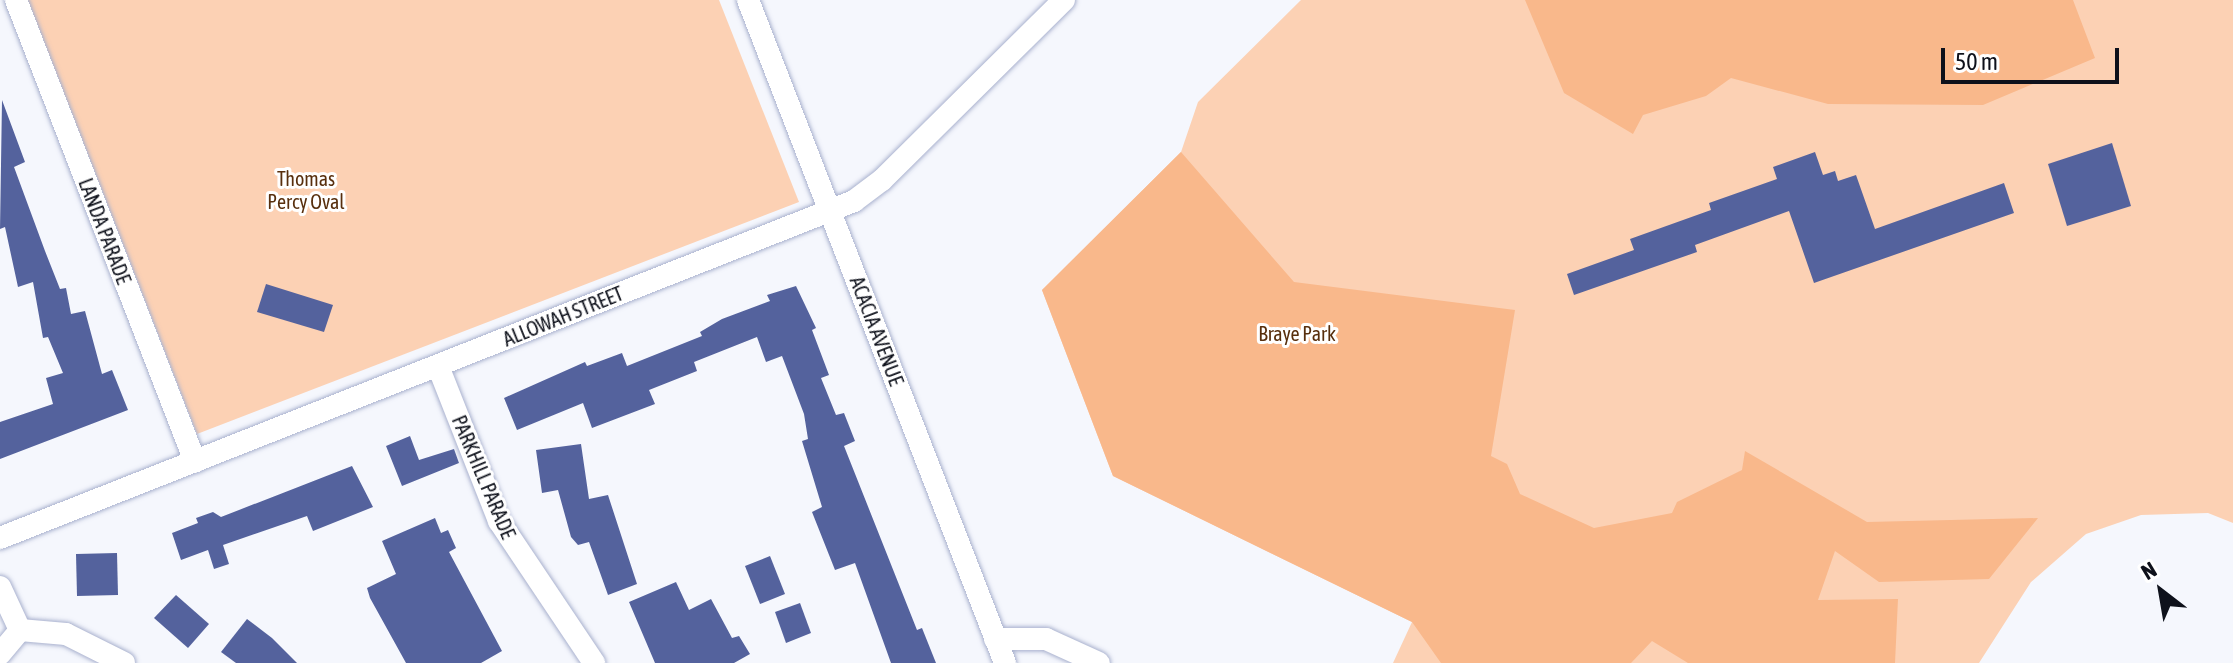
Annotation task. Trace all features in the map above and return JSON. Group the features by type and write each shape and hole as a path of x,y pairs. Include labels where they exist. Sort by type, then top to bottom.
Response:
{"street":[{"name":"LANDA PARADE","path":"16,0 195,462"},
{"name":"ACACIA AVENUE","path":"748,0 1005,663"},
{"name":"ALLOWAH STREET","path":"0,538 831,211 868,193 1064,0"},
{"name":"PARKHILL PARADE","path":"438,366 499,521 594,663"},
{"path":"0,587 20,630"},
{"path":"0,654 20,630"},
{"path":"20,630 66,634 124,663"},
{"path":"995,639 1046,639 1099,663"}],"green space":[{"name":"Thomas Percy Oval","path":"28,0 719,0 799,202 197,434"},
{"name":"Braye Park","path":"1301,0 2233,0 2233,523 2208,513 2141,515 2086,534 2031,582 1979,663 1393,663 1412,622 1113,476 1042,290 1181,152 1198,102"},
{"path":"1525,0 2073,0 2095,58 1983,105 1828,104 1731,78 1706,96 1643,115 1633,134 1564,93"},
{"path":"1181,152 1294,282 1515,310 1491,456 1507,464 1520,494 1594,528 1672,513 1677,502 1742,470 1745,451 1867,522 2038,518 1989,579 1879,582 1835,551 1818,600 1898,599 1895,663 1688,663 1652,641 1631,663 1441,663 1412,622 1113,476 1042,290"}],"building":[{"path":"2,100 25,162 14,167 60,289 66,288 71,314 85,311 102,374 112,370 128,410 0,459 0,422 53,404 46,378 63,373 48,337 43,338 33,282 18,287 5,227 0,229"},
{"path":"2112,143 2131,206 2067,226 2048,164"},
{"path":"1815,152 1823,175 1835,171 1838,181 1856,175 1875,229 2004,183 2014,213 1814,283 1789,211 1695,245 1697,252 1574,295 1567,274 1634,250 1630,239 1711,210 1709,203 1777,179 1773,167"},
{"path":"266,284 333,305 324,332 257,312"},
{"path":"796,286 816,328 812,330 829,375 821,378 836,415 844,413 855,441 844,446 917,630 922,628 936,663 891,663 855,563 835,570 812,512 822,507 802,441 808,439 804,414 782,356 766,362 757,337 694,362 697,371 649,390 655,404 592,428 583,403 517,430 504,398 585,362 587,366 622,353 627,366 702,336 700,332 722,319 770,301 767,295"},
{"path":"410,436 419,460 454,449 459,463 402,486 386,446"},
{"path":"581,444 589,499 608,495 637,584 608,595 589,542 578,545 571,537 558,490 542,493 536,450"},
{"path":"352,466 373,507 313,531 307,516 223,545 229,564 214,569 208,550 181,560 172,533 198,523 196,518 213,512 221,517"},
{"path":"435,518 441,533 448,530 456,548 449,552 502,651 481,663 406,663 370,598 367,588 396,574 382,541"},
{"path":"117,553 118,595 77,596 76,554"},
{"path":"770,556 785,594 760,604 745,566"},
{"path":"676,582 689,610 711,599 732,638 739,636 750,654 734,663 655,663 629,602"},
{"path":"176,595 209,624 188,648 154,618"},
{"path":"800,603 811,633 786,643 775,612"},
{"path":"247,619 297,663 236,663 221,652"}]}
